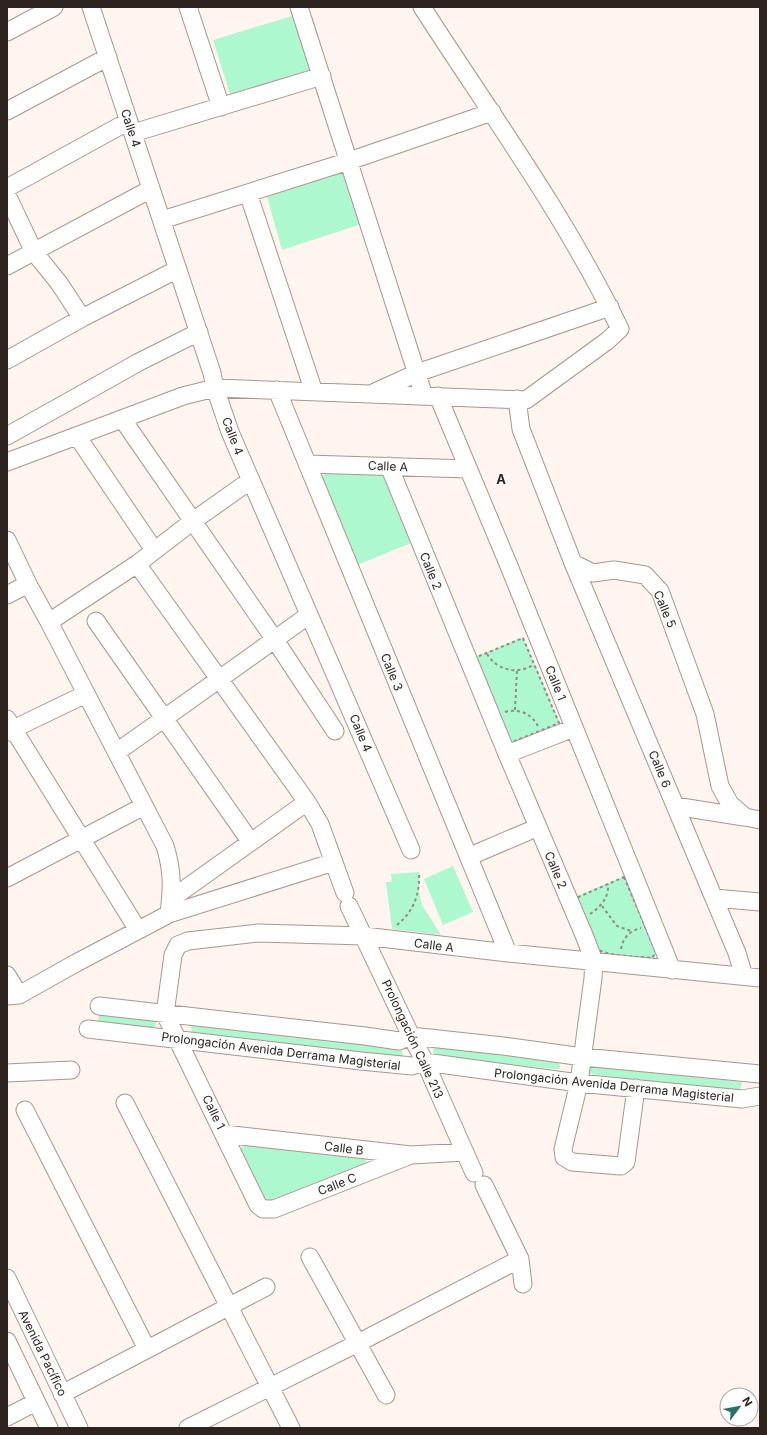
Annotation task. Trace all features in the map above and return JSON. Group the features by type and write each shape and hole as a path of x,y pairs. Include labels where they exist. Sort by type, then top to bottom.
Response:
{"street":[{"path":"7,32 54,7"},
{"name":"Calle 4","path":"91,7 199,332 212,373 215,388 230,432 411,850"},
{"path":"188,7 221,107"},
{"name":"Calle 1","path":"299,7 416,373 431,396 468,469 672,970"},
{"path":"8,458 123,420 183,396 215,388 526,400 607,341 620,329 610,307 528,166 422,7"},
{"path":"7,111 108,56"},
{"path":"7,188 131,127 221,107 322,76"},
{"path":"162,220 349,161 492,112"},
{"path":"7,266 151,189"},
{"path":"248,193 314,392"},
{"path":"7,195 34,252 59,283 82,318"},
{"path":"7,360 82,318 178,269"},
{"path":"371,394 416,373 610,307"},
{"path":"7,436 139,362 199,332"},
{"name":"Calle 3","path":"277,390 508,953"},
{"path":"517,399 521,429 573,563"},
{"path":"123,420 335,730"},
{"path":"76,436 154,550"},
{"name":"Calle A","path":"307,464 468,469"},
{"name":"Calle 2","path":"389,466 594,961 583,1057 579,1083 564,1149 564,1157 572,1162 621,1166 626,1162 636,1088"},
{"path":"50,622 137,564 193,521 251,480"},
{"path":"7,540 28,584 50,622 165,846 170,863 172,880 170,907"},
{"name":"Calle 6","path":"573,563 737,953 752,977"},
{"name":"Calle 5","path":"573,563 593,573 614,570 645,575 660,590 705,714 720,786 730,804 752,818"},
{"name":"Prolongación Calle 213","path":"137,564 307,802 320,824 347,900 465,1152 520,1259 523,1284"},
{"path":"7,595 28,584"},
{"path":"117,752 309,615"},
{"path":"96,621 250,841"},
{"path":"86,694 9,727 138,930"},
{"path":"507,754 574,728"},
{"path":"7,975 13,995 138,930 170,907 250,841 307,802"},
{"path":"7,878 144,806"},
{"path":"675,806 752,818"},
{"path":"475,854 530,831"},
{"path":"170,907 334,862"},
{"path":"714,898 760,902"},
{"name":"Calle A","path":"165,1014 173,955 178,945 188,941 258,933 364,936 508,953 752,977"},
{"name":"Prolongación Avenida Derrama Magisterial","path":"99,1006 399,1041 411,1036 583,1057 760,1074"},
{"name":"Calle 1","path":"165,1014 258,1205 263,1209"},
{"name":"Prolongación Avenida Derrama Magisterial","path":"88,1029 376,1063 412,1066 424,1062 579,1083 742,1099 760,1096"},
{"path":"7,1073 71,1070"},
{"path":"125,1104 291,1428"},
{"path":"25,1110 147,1349"},
{"name":"Calle B","path":"224,1134 411,1155 465,1152"},
{"name":"Calle C","path":"263,1209 274,1208 411,1155"},
{"path":"310,1257 386,1395"},
{"path":"190,1428 520,1259"},
{"name":"Avenida Pacífico","path":"7,1278 79,1428"},
{"path":"62,1394 266,1287"},
{"path":"7,1341 49,1428"},
{"path":"7,1417 36,1402"}],"path":[{"path":"523,638 560,723 508,743 472,659 487,653 523,638"},
{"path":"487,653 493,662 500,667 510,670 528,668 534,665"},
{"path":"515,710 516,670"},
{"path":"497,716 508,711 515,710 527,714 533,718 540,731"},
{"path":"392,929 405,918 417,899 419,872"},
{"path":"624,877 655,950 652,958 608,954 598,951 594,947 574,899 608,884 624,877"},
{"path":"589,915 602,905 607,895 608,884"},
{"path":"602,905 617,926 631,931"},
{"path":"620,955 623,941 631,931 645,927"}],"green space":[{"path":"292,16 311,70 230,94 213,40"},
{"path":"341,167 361,224 282,250 266,193"},
{"path":"328,471 383,475 411,543 357,565 322,478"},
{"path":"523,637 560,723 510,744 471,659"},
{"path":"453,866 473,912 443,925 424,879"},
{"path":"419,872 419,892 422,905 441,935 392,929 386,882 392,882 391,874"},
{"path":"625,876 657,951 652,959 598,952 572,898"},
{"path":"99,1014 151,1020 155,1022 156,1025 153,1029 98,1022"},
{"path":"194,1025 401,1048 403,1054 401,1058 192,1033 191,1027"},
{"path":"438,1046 556,1061 559,1062 560,1067 559,1069 555,1069 438,1057 434,1056 433,1054 434,1048"},
{"path":"592,1064 742,1082 740,1092 591,1074 588,1070 589,1066"},
{"path":"247,1142 365,1158 366,1161 363,1166 278,1200 266,1202 239,1151"}],"district":[{"name":"A","path":"501,479"}]}
